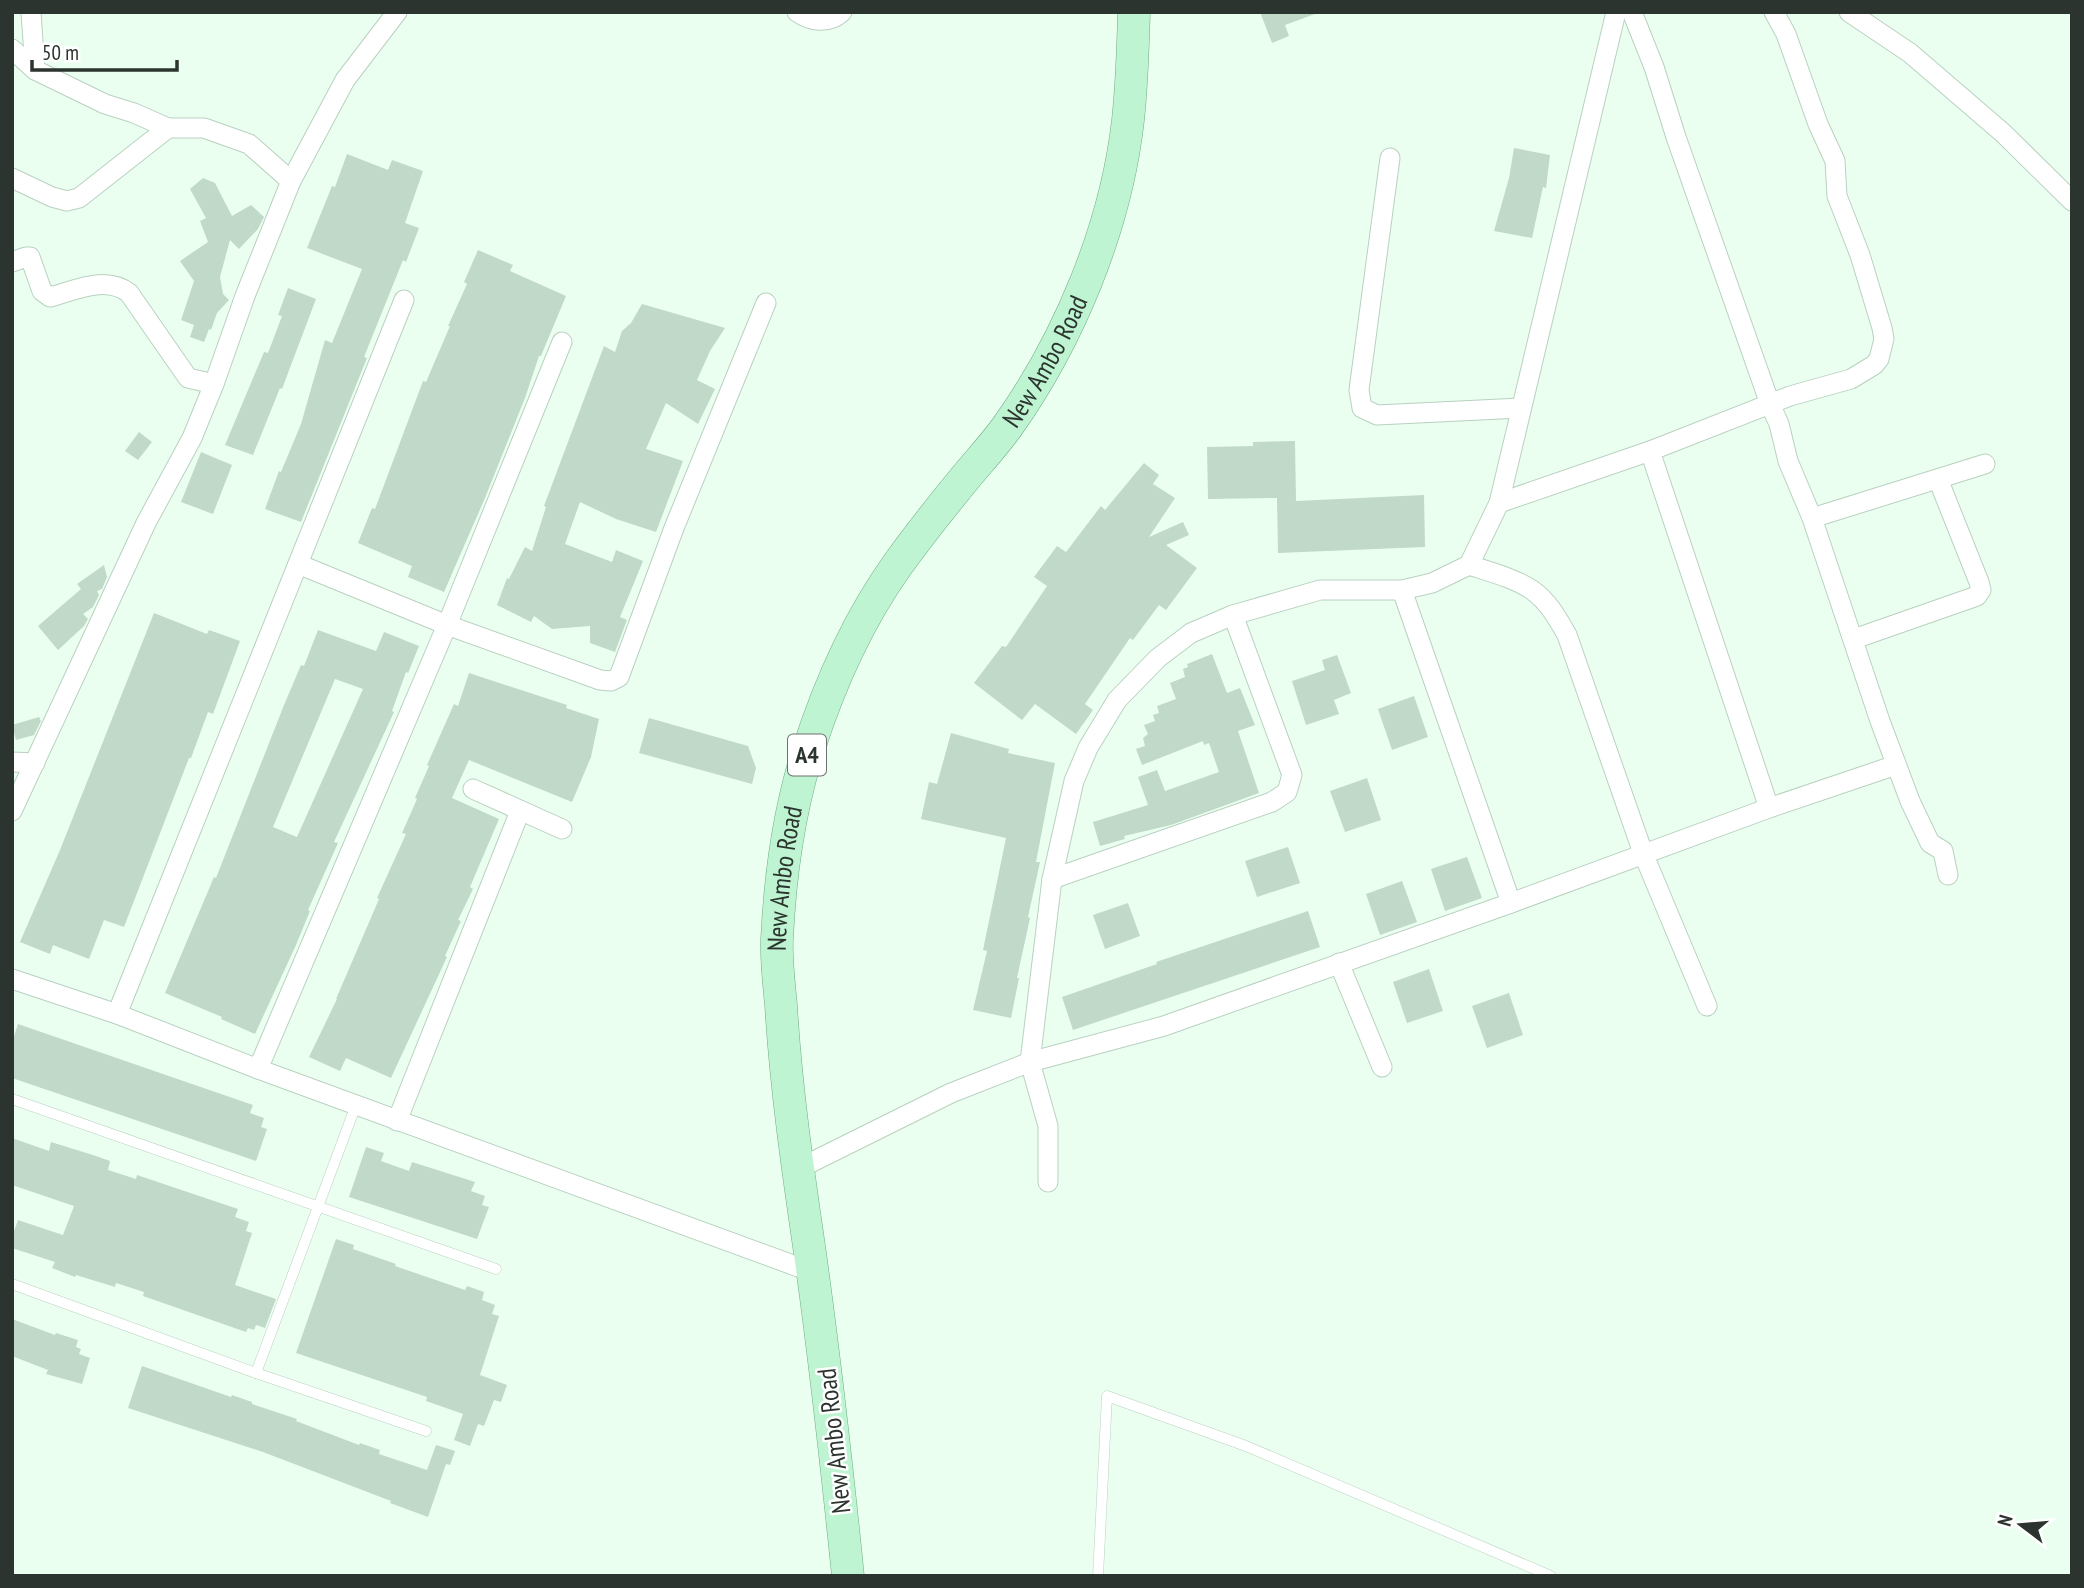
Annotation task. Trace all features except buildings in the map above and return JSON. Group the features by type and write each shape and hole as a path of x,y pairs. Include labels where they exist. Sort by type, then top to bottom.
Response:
{"main road":[{"name":"New Ambo Road","path":"848,1576 824,1355 786,1076 777,944 782,878 795,802 808,753 832,685 861,624 897,566 1006,428 1041,373 1090,272 1115,193 1127,124 1134,12"}],"street":[{"path":"31,12 35,70"},
{"path":"12,811 146,523 192,438 290,181 345,80 397,12"},
{"path":"797,12 804,17 826,21 842,12"},
{"path":"1048,1182 1048,1126 1030,1062 1052,879 1074,781 1088,748 1118,701 1158,658 1191,633 1233,615 1320,590 1402,590 1432,583 1469,565 1499,503 1616,12"},
{"path":"1632,12 1654,66 1681,150 1779,424 1788,461 1854,639 1896,765 1926,836 1930,843 1944,851 1948,875"},
{"path":"1499,503 1650,451 1790,396 1851,379 1862,374 1879,359 1884,339 1882,328 1860,255 1837,196 1835,161 1818,124 1786,34 1774,12"},
{"path":"1849,12 1910,53 2003,133 2072,201"},
{"path":"12,49 35,70 104,104 134,113 168,128 204,128 249,144 290,181"},
{"path":"12,178 52,197 67,201 79,198 168,128"},
{"path":"1390,158 1359,390 1362,408 1377,415 1521,408"},
{"path":"12,262 30,257 43,291 50,297 96,285 121,287 129,293 188,378 214,384"},
{"path":"117,1014 404,300"},
{"path":"298,564 447,625 600,680 611,681 618,677 674,528 766,303"},
{"path":"258,1069 447,625 562,342"},
{"path":"1650,451 1769,808"},
{"path":"1811,519 1985,464"},
{"path":"1854,639 1977,596 1981,590 1938,479"},
{"path":"1469,565 1533,591 1552,610 1567,635 1643,853 1707,1006"},
{"path":"1402,590 1511,903"},
{"path":"1052,879 1272,802 1287,792 1292,775 1233,615"},
{"path":"12,762 35,762"},
{"path":"799,1169 951,1093 1030,1062 1164,1026 1769,808 1896,765"},
{"path":"473,789 562,829"},
{"path":"397,1121 520,811"},
{"path":"1339,963 1382,1067"},
{"path":"12,979 117,1014 397,1121 813,1272"}],"lane":[{"path":"12,1099 496,1269"},
{"path":"256,1373 356,1105"},
{"path":"12,1284 426,1432"},
{"path":"1098,1576 1107,1396 1246,1446 1551,1576"}]}
